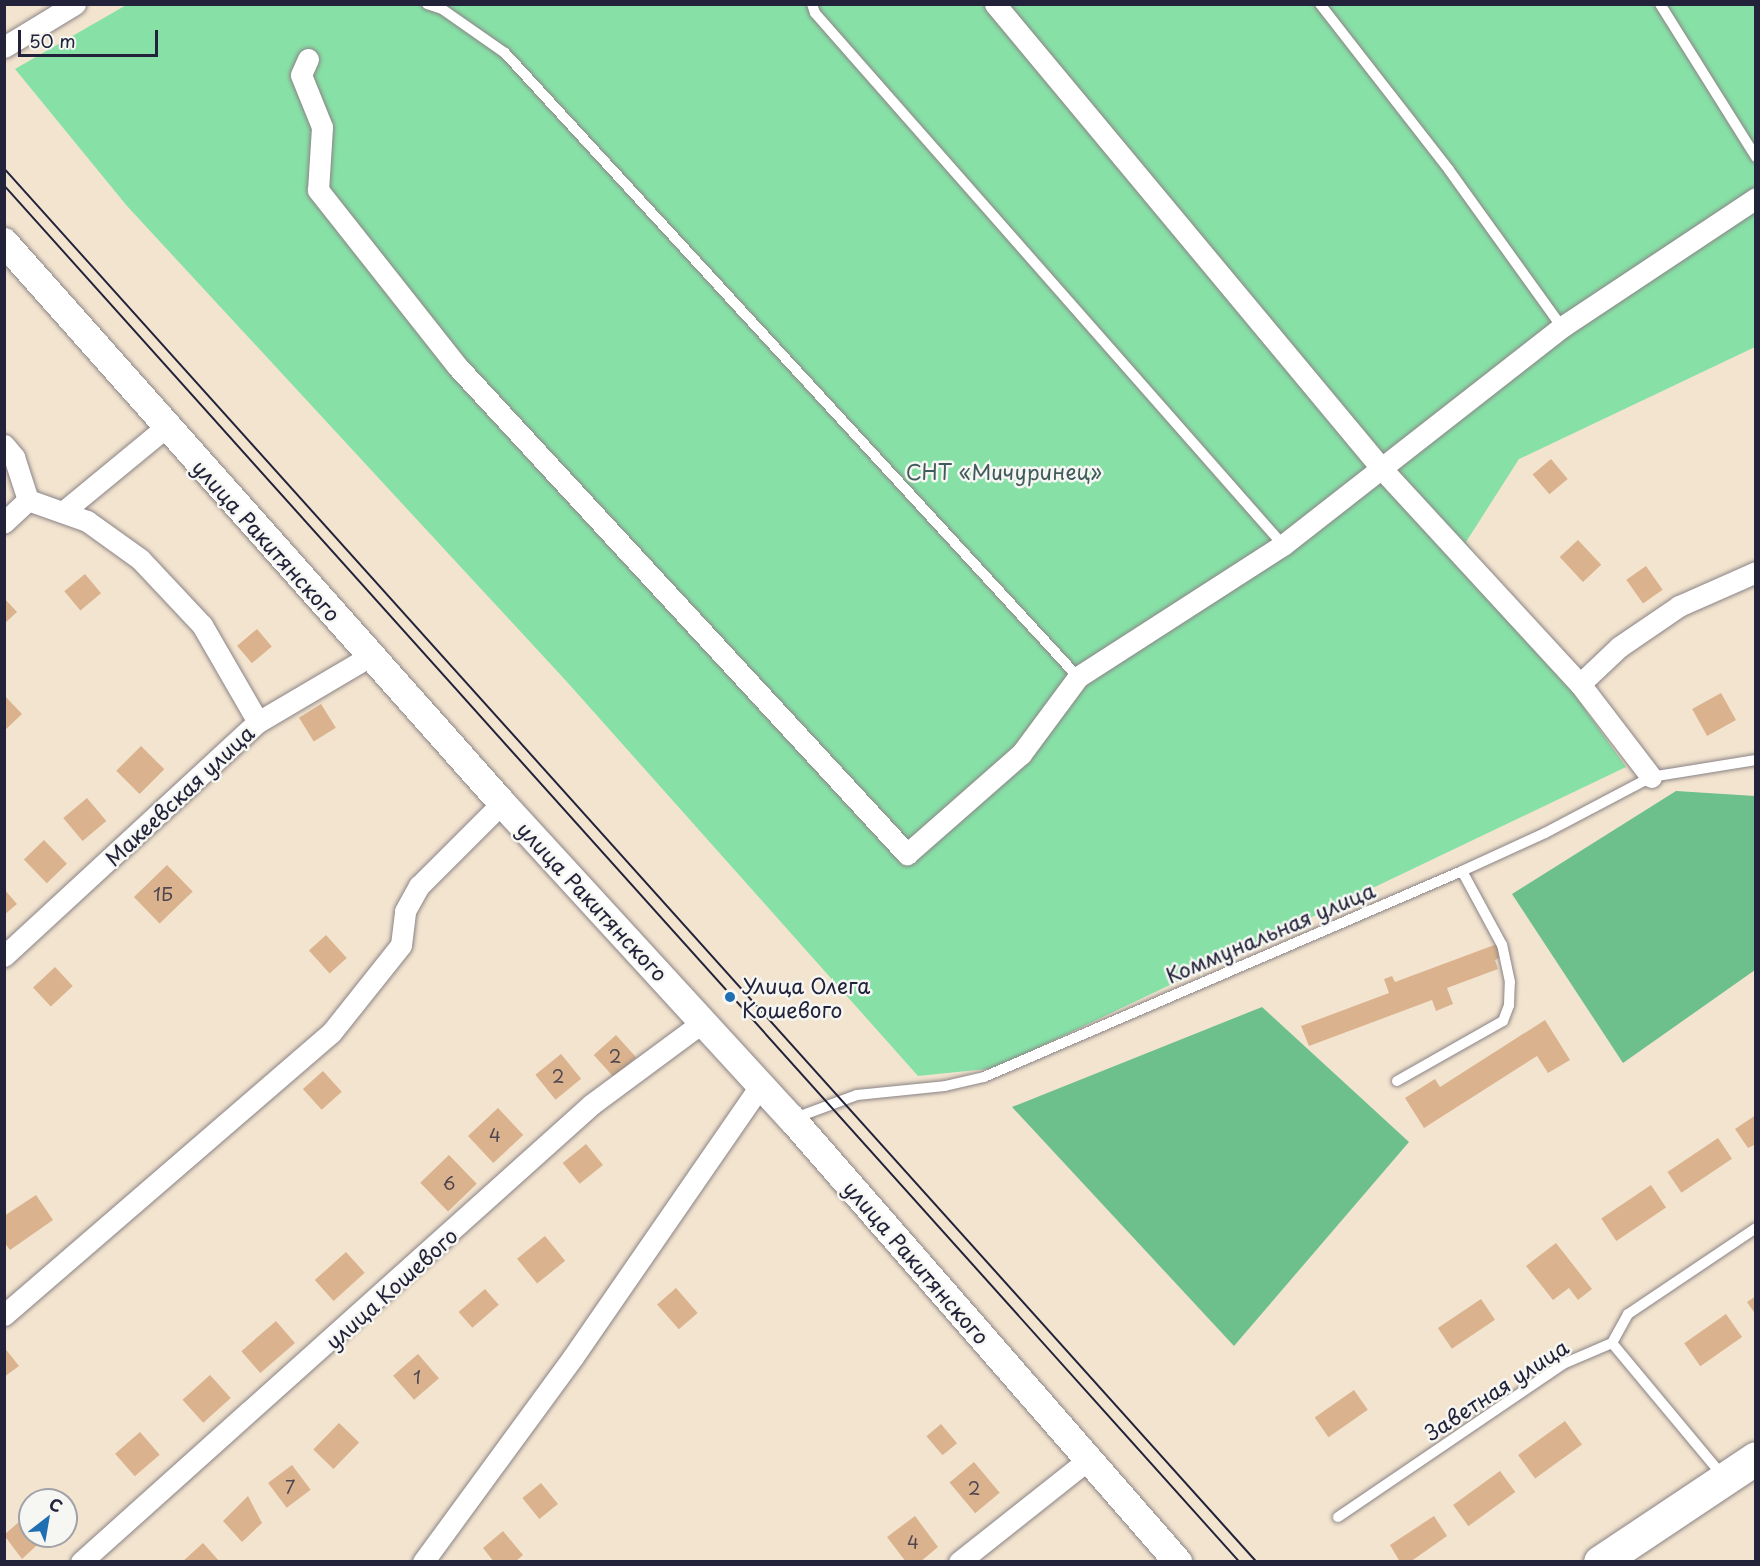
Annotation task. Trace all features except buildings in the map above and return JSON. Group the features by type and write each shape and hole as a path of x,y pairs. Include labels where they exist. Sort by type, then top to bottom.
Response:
{"main road":[{"name":"улица Ракитянского","path":"4,242 502,803 792,1119 1178,1562"},
{"path":"1618,1553 1755,1458"}],"street":[{"path":"4,47 75,4"},
{"path":"995,4 1382,469 1580,684 1651,777"},
{"path":"308,59 301,75 322,127 318,190 457,366 907,854 1021,754 1078,676 1282,544 1382,469 1562,327 1755,198"},
{"path":"64,510 166,427"},
{"path":"4,445 14,457 28,500"},
{"path":"28,500 64,510 87,521 140,559 202,625 258,722"},
{"path":"4,522 28,500"},
{"path":"1580,684 1619,647 1679,606 1755,572"},
{"name":"Макеевская улица","path":"4,956 258,722 370,656"},
{"path":"4,1315 332,1033 400,945 405,911 419,886 502,803"},
{"name":"улица Кошевого","path":"81,1562 592,1104 704,1021"},
{"path":"423,1562 573,1357 760,1086"},
{"path":"959,1562 1089,1459"}],"lane":[{"path":"427,4 442,9 505,52 1078,676"},
{"path":"812,4 815,13 1282,544"},
{"path":"1320,4 1449,170 1562,327"},
{"path":"1660,4 1755,157"},
{"name":"Коммунальная улица","path":"792,1119 857,1095 945,1086 984,1077 1462,871 1545,833 1651,777 1755,760"},
{"path":"1397,1082 1503,1021 1509,1005 1510,982 1502,945 1462,871"},
{"path":"1724,1478 1612,1343 1628,1314 1755,1228"},
{"name":"Заветная улица","path":"1338,1517 1563,1364 1612,1343"}],"green space":[{"name":"СНТ «Мичуринец»","path":"128,4 1755,5 1755,347 1519,459 1466,542 1626,767 996,1068 918,1076 568,683 127,206 15,69"},
{"path":"1676,791 1755,796 1755,970 1623,1063 1512,894"},
{"path":"1262,1007 1409,1142 1234,1346 1012,1107"}],"tram line":[{"path":"4,168 1257,1562"},
{"path":"4,185 1240,1562"}],"place":[{"name":"Улица Олега Кошевого","path":"730,997"}]}
